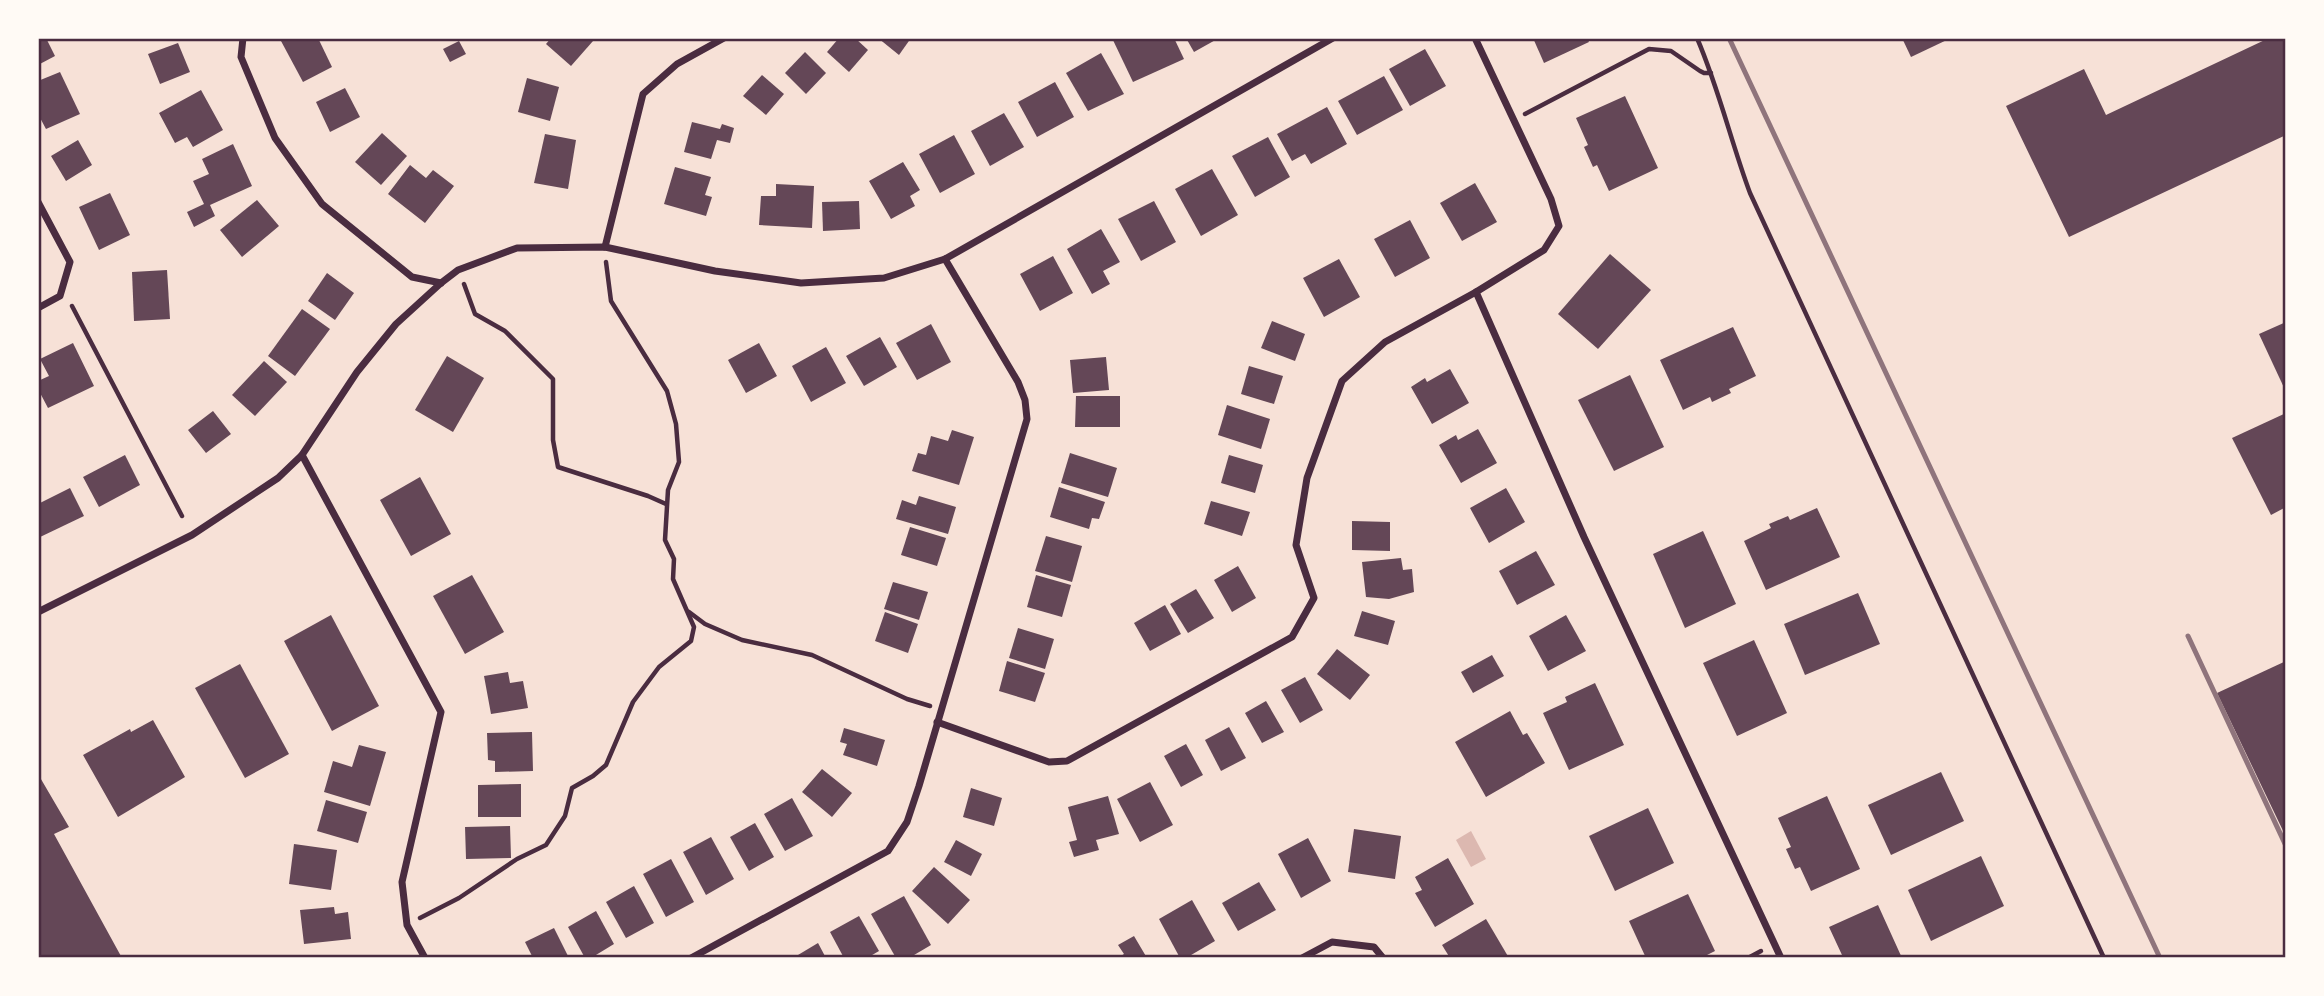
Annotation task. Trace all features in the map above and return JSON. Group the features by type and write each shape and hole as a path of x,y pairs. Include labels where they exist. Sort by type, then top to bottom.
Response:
{"street":[{"path":"243,38 241,57 275,138 322,204 412,277 441,283"},
{"path":"605,247 643,94 677,64 724,38"},
{"path":"38,612 192,534 278,478 302,455 357,372 396,324 458,270 517,248 605,247 715,271 801,283 884,278 945,259 1333,38"},
{"path":"937,722 1049,762 1067,761 1292,637 1314,598 1296,545 1307,478 1342,381 1385,342 1476,292 1544,250 1559,226 1551,199 1475,38"},
{"path":"38,202 70,262 60,296 38,308"},
{"path":"691,957 888,850 907,822 1027,419 1025,400 1018,382 945,259"},
{"path":"1476,292 1584,537 1781,957"},
{"path":"302,455 441,712 402,881 407,925 425,957"},
{"path":"1302,957 1332,942 1374,947 1383,957"}],"path":[{"path":"1697,38 1722,102 1750,193 2104,957"},
{"path":"1529,112 1648,49 1671,51 1704,74 1711,72"},
{"path":"407,925 458,898 517,859 546,845 565,816 572,788 606,765 633,702 659,667 691,640 694,628 673,579 674,559 665,540 668,490 679,462 676,424 667,390 611,301 606,278 605,247"},
{"path":"458,270 475,314 505,331 553,379 553,440 558,467 666,504"},
{"path":"72,306 182,516"},
{"path":"688,612 705,624 742,640 812,655 907,699 941,709"}],"shaded area":[{"path":"1471,831 1486,859 1471,867 1456,840"}],"building":[{"path":"38,38 46,38 55,56 38,65"},
{"path":"286,38 318,38 332,67 303,82 281,41"},
{"path":"551,38 591,38 593,41 571,66 546,44"},
{"path":"839,38 855,38 868,50 849,72 827,52"},
{"path":"878,38 911,38 899,55"},
{"path":"1112,38 1174,38 1184,59 1133,82"},
{"path":"1186,38 1219,38 1194,52"},
{"path":"1533,38 1587,38 1589,42 1544,63"},
{"path":"1902,38 1951,38 1911,57"},
{"path":"2269,38 2286,38 2286,135 2069,237 2006,106 2084,69 2106,115"},
{"path":"459,41 466,54 450,62 443,49"},
{"path":"178,43 190,72 160,84 148,54"},
{"path":"1425,49 1446,86 1410,106 1389,69"},
{"path":"805,52 826,73 806,94 785,73"},
{"path":"1101,53 1124,94 1088,111 1066,73"},
{"path":"60,72 80,114 46,129 38,114 38,81"},
{"path":"762,75 784,94 766,115 743,96"},
{"path":"1384,76 1403,110 1357,135 1338,101"},
{"path":"527,78 559,87 550,121 518,112"},
{"path":"1055,82 1074,117 1037,137 1018,102"},
{"path":"345,88 360,117 330,132 316,102"},
{"path":"201,90 223,130 193,147 187,137 175,143 159,113"},
{"path":"1625,96 1658,168 1609,191 1597,165 1593,167 1584,147 1588,145 1576,118"},
{"path":"1327,107 1347,144 1311,164 1305,154 1292,161 1277,134"},
{"path":"1004,113 1024,147 990,166 971,131"},
{"path":"692,122 720,129 722,124 734,128 730,143 717,140 711,159 684,152"},
{"path":"382,133 407,156 381,185 355,162"},
{"path":"545,134 576,140 568,189 534,183"},
{"path":"954,135 975,174 940,193 919,154"},
{"path":"1268,137 1290,177 1255,197 1232,156"},
{"path":"78,140 92,165 66,181 51,156"},
{"path":"233,144 252,186 210,205 215,216 194,227 187,212 204,204 193,181 209,174 202,159"},
{"path":"903,162 920,190 910,196 915,206 891,219 869,181"},
{"path":"410,165 426,178 433,170 454,186 425,223 388,194"},
{"path":"675,167 711,177 705,195 712,197 706,216 664,204"},
{"path":"1212,169 1238,215 1201,236 1175,189"},
{"path":"1475,183 1497,222 1462,241 1440,203"},
{"path":"776,184 814,186 812,228 759,225 761,196 776,196"},
{"path":"110,193 130,235 99,250 79,207"},
{"path":"257,200 279,226 242,257 220,230"},
{"path":"859,201 860,229 823,231 822,202"},
{"path":"1154,201 1176,242 1141,261 1118,219"},
{"path":"1410,220 1430,258 1395,277 1374,239"},
{"path":"1101,229 1120,262 1103,271 1110,284 1092,294 1067,249"},
{"path":"1610,254 1651,290 1598,349 1558,314"},
{"path":"1053,256 1073,293 1040,311 1020,274"},
{"path":"1339,259 1360,297 1324,317 1303,278"},
{"path":"167,270 170,319 134,321 132,272"},
{"path":"327,273 354,293 335,320 308,301"},
{"path":"302,309 330,329 295,376 268,356"},
{"path":"1272,321 1305,334 1295,361 1261,348"},
{"path":"2286,322 2286,392 2259,334"},
{"path":"931,324 951,362 917,380 896,343"},
{"path":"1733,327 1756,376 1729,389 1731,393 1712,402 1710,397 1683,410 1660,360"},
{"path":"880,337 897,367 864,386 846,356"},
{"path":"73,343 94,386 48,408 38,389 38,381 49,376 40,359"},
{"path":"759,343 777,376 746,393 728,360"},
{"path":"826,347 846,383 811,402 792,366"},
{"path":"447,356 484,378 453,432 415,410"},
{"path":"1106,357 1109,390 1073,393 1070,360"},
{"path":"264,361 287,382 255,416 232,395"},
{"path":"1249,366 1283,376 1274,404 1241,394"},
{"path":"1450,369 1469,403 1432,424 1411,387 1425,378 1427,382"},
{"path":"1630,375 1664,447 1614,471 1578,400"},
{"path":"1076,396 1120,396 1120,427 1075,427"},
{"path":"1227,405 1270,419 1261,449 1218,435"},
{"path":"213,411 231,434 206,453 188,430"},
{"path":"2286,413 2286,507 2271,515 2232,438"},
{"path":"1478,429 1497,463 1461,483 1439,445 1456,435 1458,440"},
{"path":"952,430 974,437 959,485 912,471 918,453 926,455 931,436 948,441"},
{"path":"1070,453 1117,468 1108,497 1061,483"},
{"path":"125,455 140,485 99,507 83,477"},
{"path":"1229,455 1263,465 1255,493 1221,483"},
{"path":"420,477 451,534 411,556 380,500"},
{"path":"1059,487 1105,502 1099,519 1092,518 1089,529 1050,517"},
{"path":"70,488 84,516 38,538 38,504"},
{"path":"1506,488 1525,522 1489,543 1470,508"},
{"path":"919,496 956,507 948,534 896,519 902,500 916,505"},
{"path":"1211,501 1250,512 1242,536 1204,524"},
{"path":"1817,508 1840,557 1766,590 1744,541 1771,528 1769,524 1788,516 1790,520"},
{"path":"1352,521 1390,522 1390,551 1352,550"},
{"path":"910,527 946,538 937,566 901,555"},
{"path":"1703,531 1736,604 1685,628 1653,554"},
{"path":"1046,536 1082,546 1072,582 1035,571"},
{"path":"1536,551 1555,585 1517,605 1499,571"},
{"path":"1401,558 1403,570 1412,569 1414,592 1389,599 1366,597 1362,562"},
{"path":"1238,566 1256,598 1232,612 1214,580"},
{"path":"472,575 504,632 465,654 433,596"},
{"path":"1036,575 1071,585 1062,617 1027,607"},
{"path":"893,582 928,592 919,620 884,609"},
{"path":"1196,589 1214,618 1188,633 1170,604"},
{"path":"1858,593 1880,644 1805,675 1784,624"},
{"path":"1165,605 1181,634 1150,651 1134,623"},
{"path":"1362,611 1395,621 1388,645 1354,636"},
{"path":"885,612 918,624 908,653 875,641"},
{"path":"331,615 379,706 332,731 284,641"},
{"path":"1566,615 1586,651 1548,671 1529,636"},
{"path":"1018,628 1054,639 1045,669 1009,658"},
{"path":"1754,640 1787,713 1737,736 1703,663"},
{"path":"1337,649 1370,675 1350,700 1317,674"},
{"path":"1492,655 1504,676 1473,693 1461,672"},
{"path":"1007,661 1045,673 1035,702 999,691"},
{"path":"2286,661 2286,837 2217,693"},
{"path":"240,664 289,754 245,778 195,688"},
{"path":"508,672 510,683 523,681 528,708 491,714 484,676"},
{"path":"1305,677 1323,710 1300,723 1281,690"},
{"path":"1595,683 1624,745 1569,770 1543,713 1567,702 1565,697"},
{"path":"1266,701 1284,732 1262,743 1245,713"},
{"path":"1510,711 1523,735 1527,733 1545,763 1486,797 1455,742"},
{"path":"153,720 185,777 118,817 83,755 130,729 131,732"},
{"path":"1229,727 1246,758 1221,771 1205,740"},
{"path":"844,728 885,740 877,766 843,755 847,744 840,742"},
{"path":"532,732 533,771 495,772 495,761 488,760 487,733"},
{"path":"1186,744 1203,775 1181,787 1164,756"},
{"path":"359,745 386,752 370,806 324,792 333,761 352,767"},
{"path":"822,769 852,793 832,817 802,792"},
{"path":"1941,772 1964,821 1891,855 1868,805"},
{"path":"38,774 69,827 54,834 122,958 38,958"},
{"path":"1150,782 1173,825 1140,842 1117,799"},
{"path":"521,784 521,817 478,817 478,785"},
{"path":"971,788 1002,798 994,826 963,817"},
{"path":"1108,796 1119,834 1096,840 1099,850 1074,857 1069,842 1077,840 1068,807"},
{"path":"1827,796 1860,869 1811,891 1800,867 1795,869 1786,849 1791,847 1778,818"},
{"path":"792,798 813,836 785,851 764,814"},
{"path":"326,800 367,812 358,843 317,831"},
{"path":"1648,808 1674,863 1615,891 1589,836"},
{"path":"755,823 774,857 749,871 730,837"},
{"path":"510,826 511,858 466,859 465,827"},
{"path":"1354,829 1401,836 1395,879 1348,872"},
{"path":"711,837 734,879 706,895 683,852"},
{"path":"1308,838 1331,881 1301,898 1278,854"},
{"path":"956,840 982,854 971,876 944,862"},
{"path":"294,844 337,850 331,890 289,884"},
{"path":"1981,856 2004,906 1931,941 1908,890"},
{"path":"1448,858 1474,904 1435,927 1415,893 1422,890 1415,877"},
{"path":"671,859 694,902 666,917 643,874"},
{"path":"934,867 970,900 948,924 912,891"},
{"path":"1259,882 1276,910 1238,931 1222,903"},
{"path":"634,886 654,923 626,938 606,902"},
{"path":"1688,894 1715,951 1701,958 1646,958 1629,921"},
{"path":"904,896 931,945 909,958 896,958 871,914"},
{"path":"1192,900 1215,941 1186,958 1180,958 1159,919"},
{"path":"1878,905 1902,958 1836,958 1842,955 1829,927"},
{"path":"334,907 335,914 348,912 351,939 304,944 300,910"},
{"path":"596,911 614,944 591,958 585,958 568,927"},
{"path":"859,916 879,951 867,958 844,958 830,932"},
{"path":"1486,919 1509,958 1450,958 1442,945"},
{"path":"554,928 569,958 533,958 525,942"},
{"path":"1134,936 1147,958 1118,958 1124,954 1118,945"},
{"path":"818,943 826,958 793,958"}],"railway":[{"path":"1729,38 2160,958"},
{"path":"2188,636 2286,846"}]}
